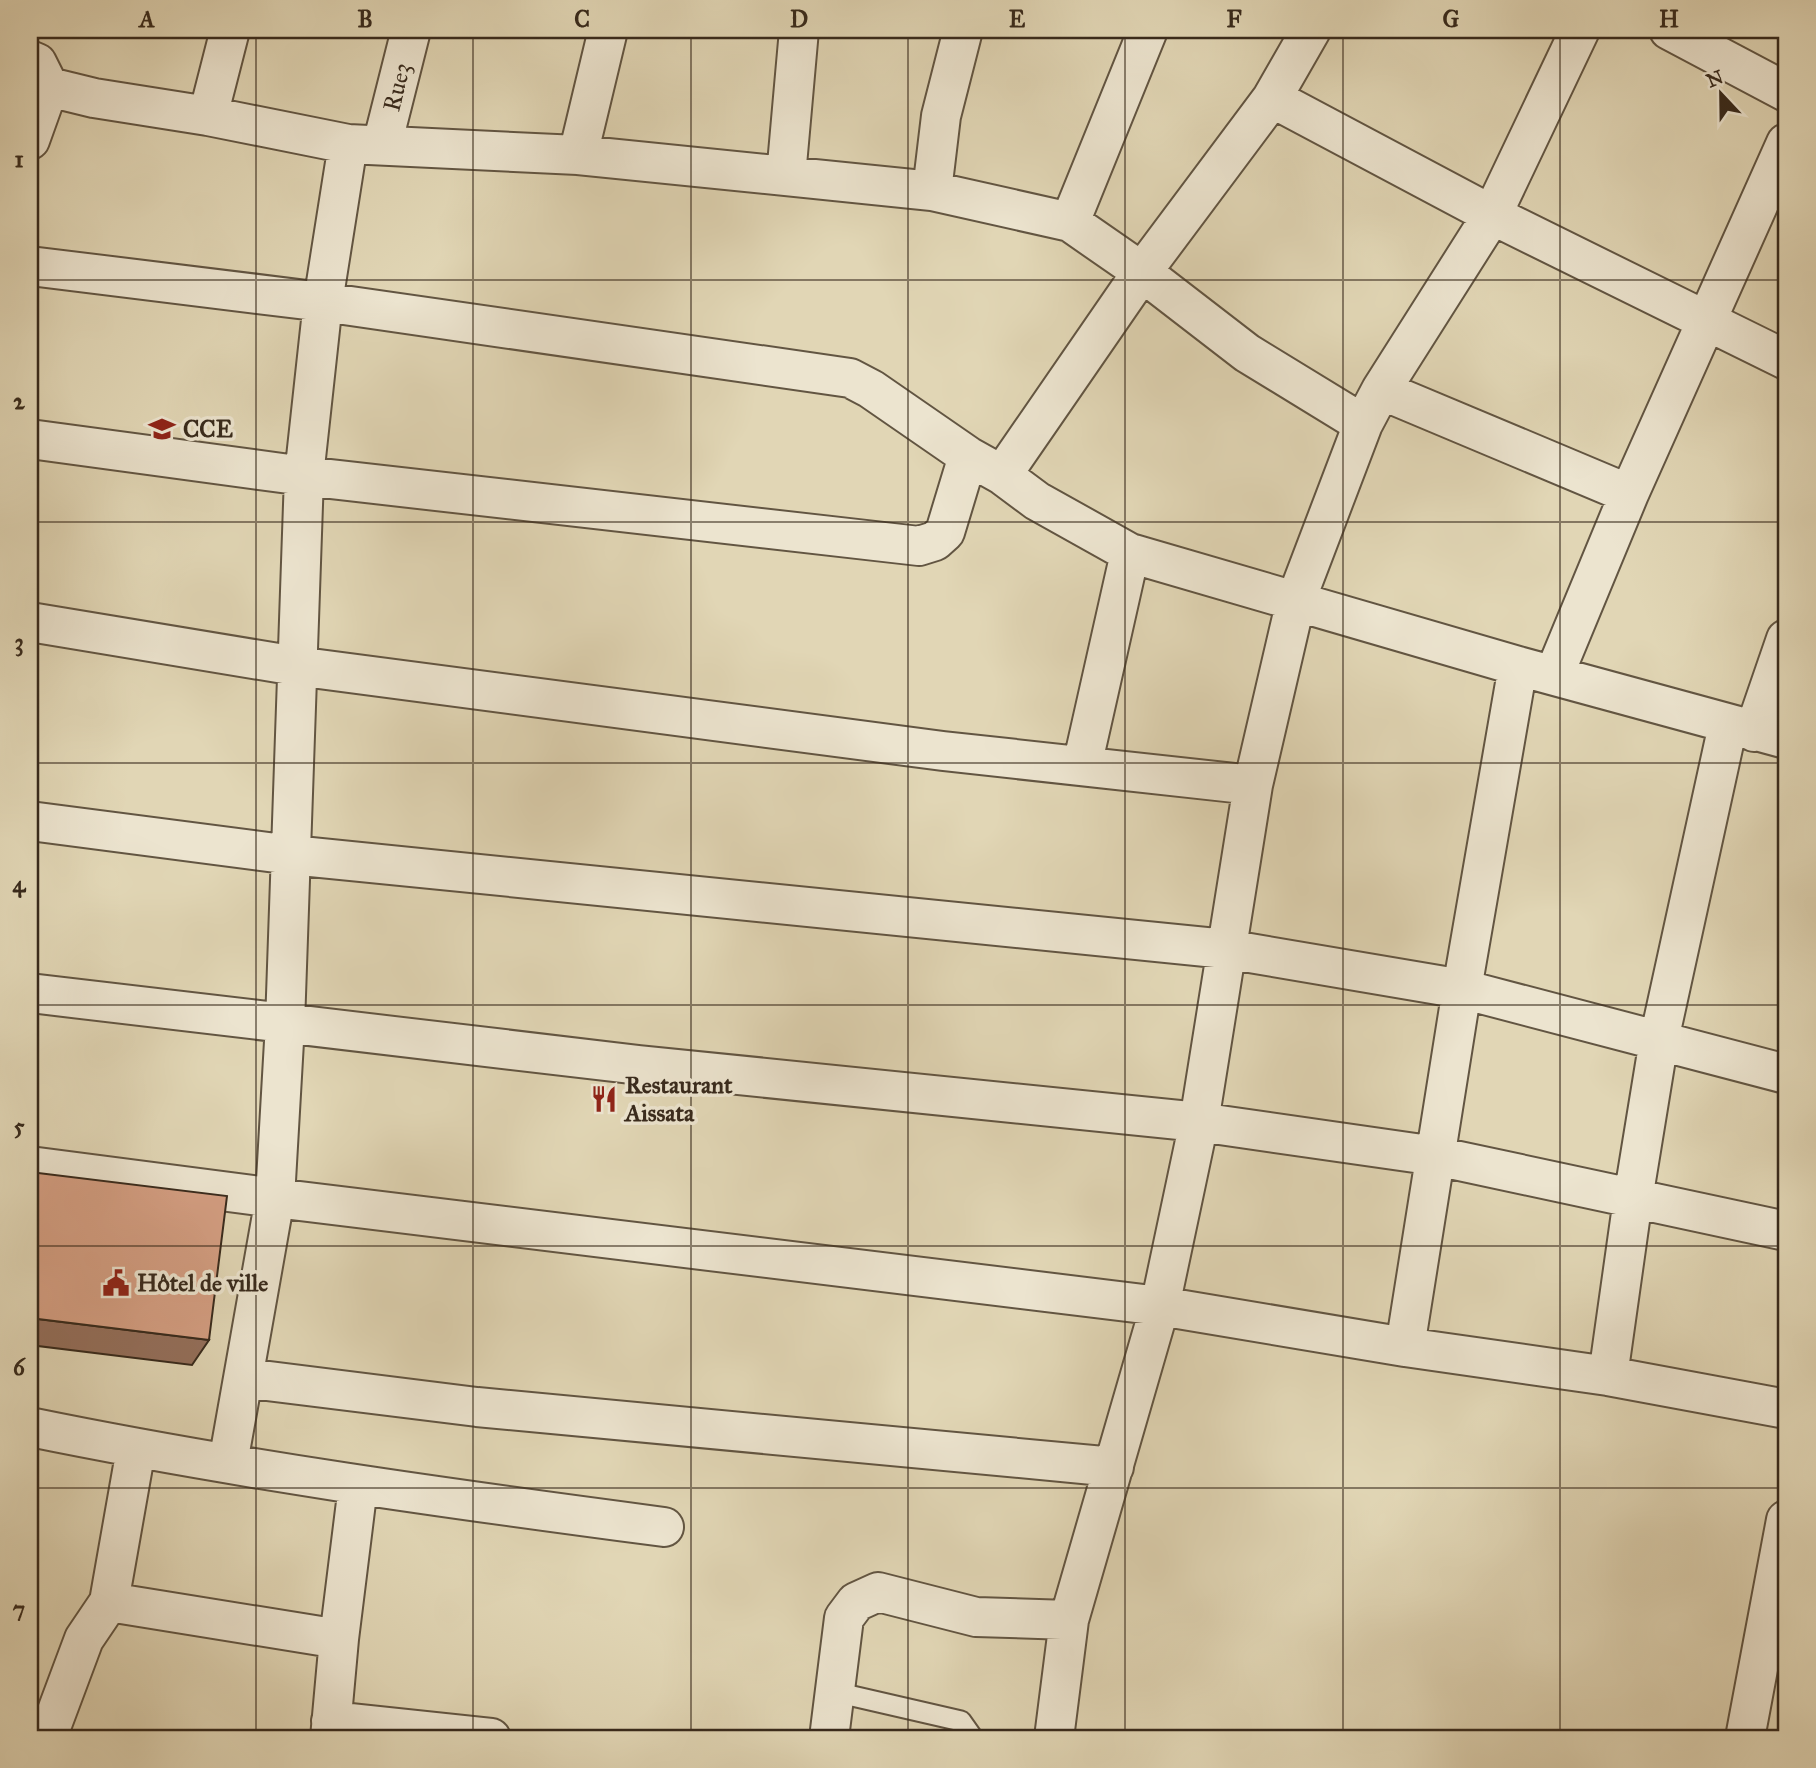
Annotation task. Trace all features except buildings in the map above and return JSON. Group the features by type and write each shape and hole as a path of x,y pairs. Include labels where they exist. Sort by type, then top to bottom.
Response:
{"street":[{"path":"208,116 230,30"},
{"name":"Rue3","path":"228,1463 265,1241 275,1198 285,1024 304,476 323,302 365,145 411,30"},
{"path":"578,155 608,30"},
{"path":"786,176 799,30"},
{"path":"932,191 941,116 963,30"},
{"path":"1070,222 1148,30"},
{"path":"1002,475 1142,272 1272,98 1311,30"},
{"path":"1054,1738 1069,1620 1160,1306 1199,1122 1253,785 1296,600 1363,424 1381,390 1492,215 1580,30"},
{"path":"1668,30 1786,92"},
{"path":"30,140 40,60 94,98 365,145 578,155 932,191 1070,222 1142,272 1247,353 1363,424"},
{"path":"1272,98 1492,215 1786,360"},
{"path":"1405,1347 1462,989 1536,671 1629,494 1786,143"},
{"path":"30,266 323,302 850,378 871,389 968,456 1002,475 1037,501 1130,553 1756,732"},
{"path":"1381,390 1629,494"},
{"path":"30,439 304,476 919,546 935,541 945,532 968,456"},
{"path":"1082,766 1130,553"},
{"path":"30,622 296,666 943,751 1253,785"},
{"path":"1608,1376 1659,1040 1786,639"},
{"path":"30,821 291,855 1226,949 1462,989 1786,1074"},
{"path":"30,993 639,1065 1199,1122 1436,1156 1786,1231"},
{"path":"30,1166 1160,1306 1405,1347 1608,1376 1786,1409"},
{"path":"244,1378 477,1408 1114,1467"},
{"path":"30,1427 136,1449 358,1486 664,1527"},
{"path":"47,1738 84,1639 109,1602 136,1449"},
{"path":"358,1486 330,1730 491,1738"},
{"path":"1745,1738 1786,1520"},
{"path":"829,1738 844,1618 856,1602 878,1592 976,1617 1069,1620"},
{"path":"109,1602 339,1639"}],"lane":[{"path":"835,1692 961,1721 973,1738"}],"place":[{"name":"CCE","path":"162,429"},
{"name":"Restaurant Aissata","path":"604,1099"},
{"name":"Hôtel de ville","path":"116,1283"}]}
